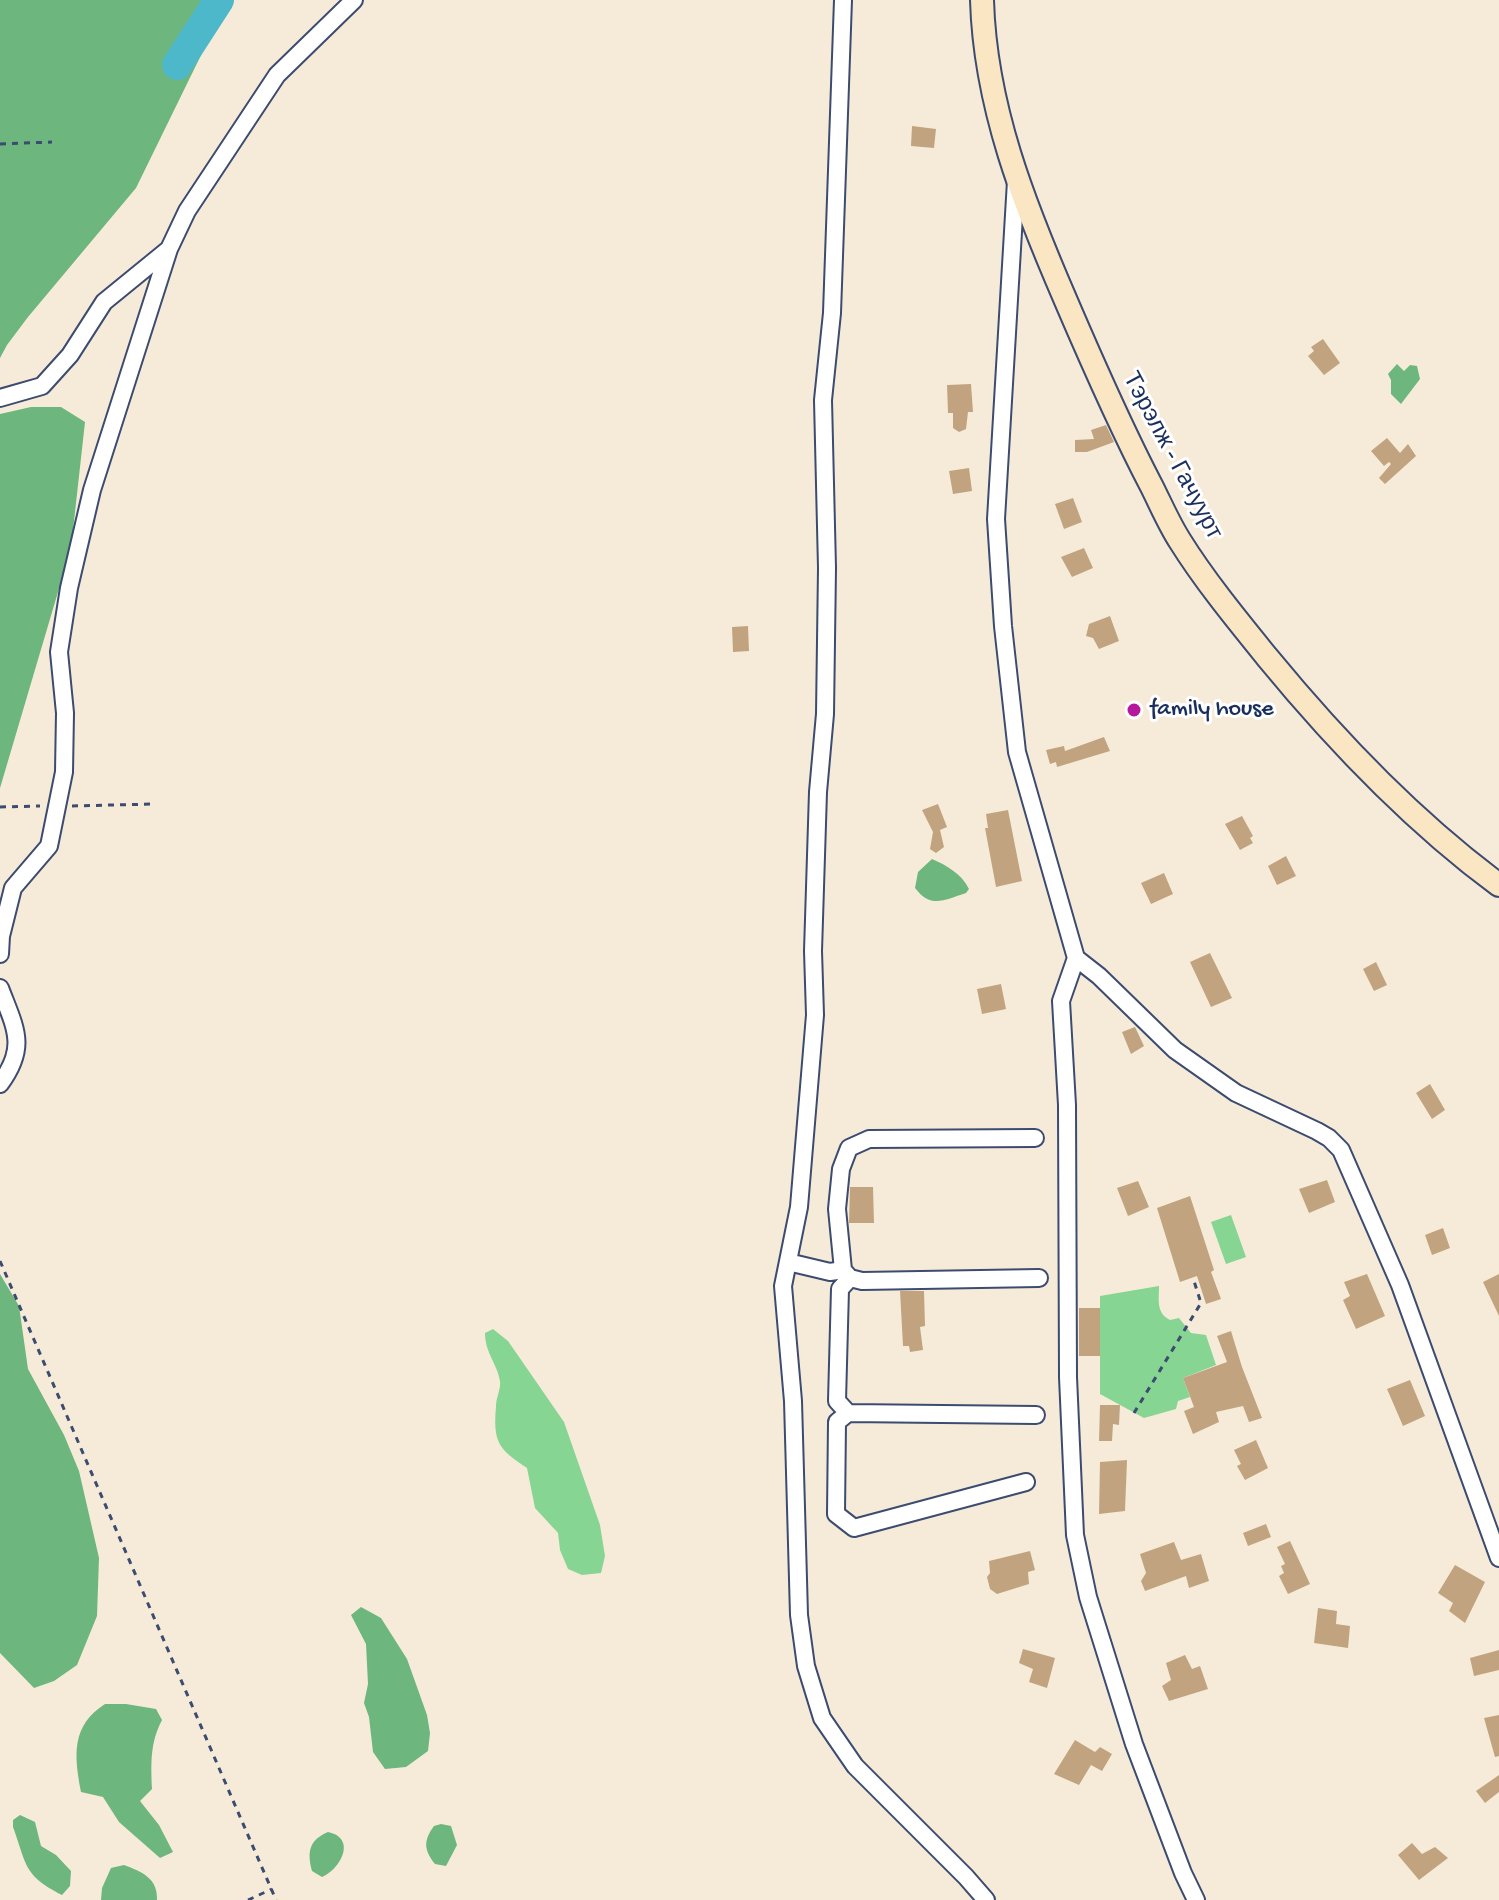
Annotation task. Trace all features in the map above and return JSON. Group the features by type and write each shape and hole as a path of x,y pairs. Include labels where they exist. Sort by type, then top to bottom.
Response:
{"main road":[{"name":"Тэрэлж - Гачуурт","path":"982,0 983,44 990,82 1016,180 1119,425 1180,541 1250,636 1358,761 1418,820 1499,885"}],"street":[{"path":"0,954 1,936 13,888 49,846 64,772 65,713 59,652 69,588 92,490 169,249 187,211 277,75 354,0"},
{"path":"843,0 832,313 823,400 827,568 825,714 818,792 813,951 815,1015 801,1193 783,1286 793,1401 799,1615 806,1666 822,1718 855,1766 986,1900"},
{"path":"1016,180 996,519 1003,626 1017,752 1076,958 1061,1001 1067,1105 1068,1377 1075,1535 1088,1597 1134,1744 1196,1900"},
{"path":"0,398 42,386 70,355 104,302 169,249"},
{"path":"1076,958 1099,976 1175,1050 1236,1093 1317,1131 1341,1150 1400,1285 1499,1558"},
{"path":"0,988 18,1038 13,1066 0,1084"},
{"path":"848,1413 837,1401 840,1289 846,1274 837,1209 841,1169 849,1148 869,1139 1035,1138"},
{"path":"788,1262 846,1274 862,1281 1039,1278"},
{"path":"1026,1482 854,1528 836,1514 837,1422 848,1413 1036,1415"}],"path":[{"path":"0,144 52,142"},
{"path":"62,806 154,804"},
{"path":"0,807 46,806"},
{"path":"0,1261 276,1900"},
{"path":"1134,1413 1201,1303 1193,1278"},
{"path":"248,1900 272,1889"}],"green space":[{"path":"0,0 228,0 136,188 28,317 0,358"},
{"path":"1397,364 1404,371 1410,365 1417,366 1420,379 1401,404 1391,394 1388,374"},
{"path":"31,407 61,407 85,422 71,548 0,788 0,414"},
{"path":"932,859 958,874 969,889 966,893 938,901 921,895 915,888 918,872"},
{"path":"1231,1215 1246,1257 1226,1264 1211,1222"},
{"path":"0,1274 19,1306 28,1369 64,1435 79,1471 99,1558 97,1616 77,1665 54,1681 34,1688 0,1653"},
{"path":"1159,1286 1162,1314 1170,1320 1179,1318 1191,1333 1206,1335 1216,1365 1183,1378 1190,1397 1178,1401 1176,1409 1144,1418 1100,1394 1100,1296"},
{"path":"493,1329 508,1341 564,1422 600,1525 605,1556 601,1573 582,1575 568,1569 560,1550 558,1533 535,1508 527,1468 504,1450 500,1443 495,1418 500,1381 485,1333"},
{"path":"361,1607 381,1618 407,1659 427,1715 430,1733 428,1751 406,1767 385,1769 373,1752 364,1703 368,1684 366,1644 351,1615"},
{"path":"105,1704 156,1709 162,1720 153,1745 152,1789 140,1801 159,1825 173,1852 160,1858 119,1822 103,1797 81,1792 77,1766 78,1742 86,1722"},
{"path":"20,1815 35,1822 41,1846 56,1855 71,1871 70,1886 62,1895 40,1881 28,1868 13,1827 13,1820"},
{"path":"434,1826 451,1826 457,1845 446,1866 435,1864 426,1845"},
{"path":"328,1832 337,1835 344,1847 340,1861 322,1877 312,1871 310,1852 313,1843"},
{"path":"124,1865 143,1873 152,1881 157,1900 101,1900 102,1888 111,1868"}],"building":[{"path":"912,126 936,129 934,148 911,146"},
{"path":"1323,339 1340,363 1324,375 1308,356 1314,351 1311,347"},
{"path":"971,384 973,412 968,412 966,429 959,432 953,428 953,413 948,413 947,385"},
{"path":"1106,425 1114,442 1087,452 1075,452 1075,440 1094,439 1091,430"},
{"path":"1387,438 1400,453 1408,444 1416,456 1385,484 1379,478 1391,464 1389,462 1384,466 1371,451"},
{"path":"969,468 972,491 953,494 949,471"},
{"path":"1073,498 1082,522 1064,529 1055,504"},
{"path":"1084,548 1093,568 1072,577 1061,557"},
{"path":"1110,616 1119,641 1099,649 1093,638 1086,636 1089,624"},
{"path":"748,626 749,651 733,652 732,627"},
{"path":"1104,737 1110,751 1057,767 1056,762 1050,764 1046,750 1064,746 1065,751"},
{"path":"938,804 947,827 940,830 944,847 936,853 930,849 933,832 922,810"},
{"path":"1008,810 1022,881 996,887 985,828 988,828 986,814"},
{"path":"1242,816 1253,836 1250,838 1253,843 1240,850 1225,824"},
{"path":"1286,856 1296,876 1277,885 1268,866"},
{"path":"1164,873 1173,894 1151,904 1141,883"},
{"path":"1210,953 1232,998 1211,1007 1190,962"},
{"path":"1376,962 1387,985 1374,991 1363,969"},
{"path":"1001,984 1006,1009 982,1014 977,989"},
{"path":"1135,1027 1144,1046 1131,1054 1122,1032"},
{"path":"1430,1084 1445,1110 1432,1119 1416,1093"},
{"path":"1327,1180 1335,1202 1309,1213 1299,1189"},
{"path":"1138,1181 1149,1207 1128,1216 1117,1188"},
{"path":"850,1187 873,1187 874,1223 849,1223"},
{"path":"1190,1196 1221,1299 1206,1304 1197,1276 1180,1282 1157,1208"},
{"path":"1443,1228 1450,1248 1432,1255 1425,1235"},
{"path":"1367,1274 1385,1316 1356,1329 1343,1300 1350,1296 1344,1282"},
{"path":"1499,1274 1499,1316 1483,1282"},
{"path":"900,1291 924,1291 925,1326 920,1327 923,1350 910,1352 909,1346 903,1346"},
{"path":"1079,1308 1100,1308 1100,1356 1079,1356"},
{"path":"1231,1331 1262,1418 1249,1422 1243,1406 1216,1412 1219,1422 1193,1434 1184,1411 1194,1407 1183,1378 1227,1362 1217,1336"},
{"path":"1410,1380 1425,1416 1403,1426 1387,1389"},
{"path":"1100,1405 1120,1405 1119,1425 1113,1424 1112,1441 1099,1441"},
{"path":"1256,1440 1268,1468 1245,1480 1237,1466 1241,1464 1234,1450"},
{"path":"1127,1460 1125,1511 1099,1514 1100,1462"},
{"path":"1266,1524 1271,1537 1248,1546 1243,1533"},
{"path":"1290,1541 1310,1584 1288,1594 1279,1576 1284,1573 1281,1566 1285,1564 1277,1547"},
{"path":"1174,1542 1181,1560 1201,1554 1209,1581 1189,1588 1186,1576 1145,1591 1141,1581 1146,1573 1140,1554"},
{"path":"1030,1551 1035,1570 1028,1572 1029,1584 997,1594 990,1589 987,1577 990,1573 989,1561"},
{"path":"1455,1565 1485,1582 1465,1623 1449,1611 1453,1603 1438,1593"},
{"path":"1318,1608 1337,1611 1336,1624 1350,1626 1348,1648 1314,1643"},
{"path":"1023,1649 1055,1658 1047,1688 1029,1682 1033,1669 1019,1663"},
{"path":"1499,1650 1499,1670 1474,1676 1470,1658"},
{"path":"1185,1655 1192,1669 1200,1666 1208,1689 1169,1701 1162,1686 1171,1680 1166,1663"},
{"path":"1499,1715 1499,1756 1495,1757 1484,1718"},
{"path":"1075,1740 1095,1752 1100,1747 1112,1754 1102,1771 1091,1765 1079,1785 1054,1774"},
{"path":"1499,1775 1499,1792 1485,1803 1476,1791"},
{"path":"1412,1843 1422,1854 1435,1847 1448,1858 1419,1880 1398,1855"}],"waterway":[{"path":"177,65 219,0"}],"place":[{"name":"family house","path":"1134,710"}]}
